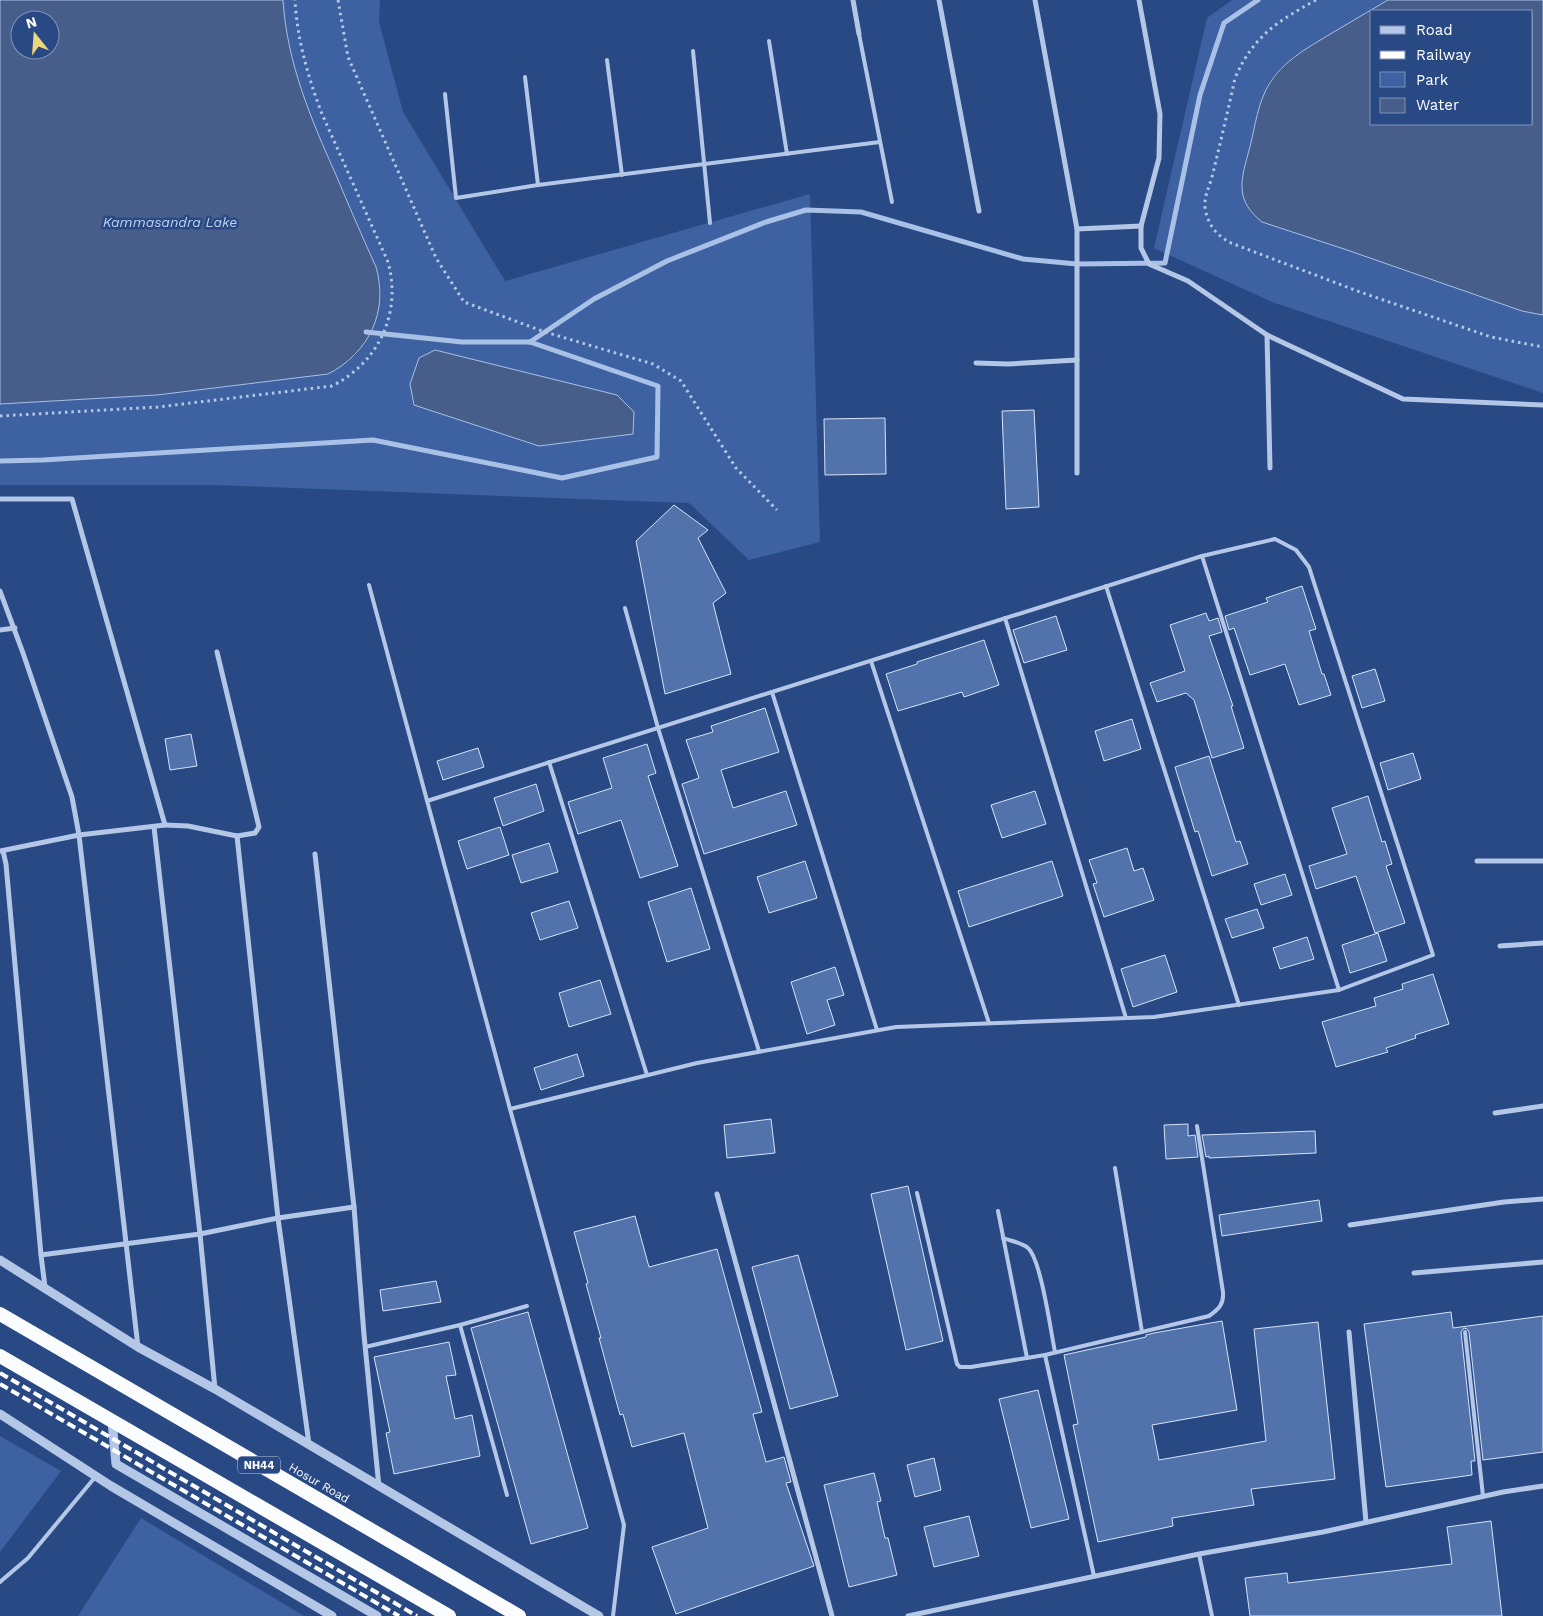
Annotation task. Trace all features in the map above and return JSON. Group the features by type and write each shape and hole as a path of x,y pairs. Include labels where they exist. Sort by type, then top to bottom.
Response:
{"highway":[{"name":"Hosur Road","path":"0,1314 519,1616"},
{"name":"NH44","path":"0,1356 449,1616"}],"street":[{"path":"853,0 859,34"},
{"path":"939,0 979,211"},
{"path":"1035,0 1077,229 1077,473"},
{"path":"1139,0 1160,114 1159,158 1140,226 1141,248 1149,264 1188,281 1267,335 1403,399 1543,406"},
{"path":"1077,229 1140,226"},
{"path":"1267,335 1270,468"},
{"path":"976,363 1008,364 1077,360"},
{"path":"0,499 72,499 165,825"},
{"path":"0,591 72,797 79,835 138,1347"},
{"path":"0,630 14,628"},
{"path":"45,1290 8,884 2,851 79,835 165,825 188,826 237,836 255,834 259,826 216,652"},
{"path":"154,827 200,1234 215,1389"},
{"path":"237,836 278,1218 309,1445"},
{"path":"315,854 354,1208 379,1487"},
{"path":"1477,862 1543,861"},
{"path":"1500,946 1543,943"},
{"path":"1495,1114 1543,1106"},
{"path":"718,1194 832,1616"},
{"path":"1350,1225 1457,1208 1543,1199"},
{"path":"41,1255 200,1234 278,1218 354,1208"},
{"path":"0,1260 138,1347 215,1389 599,1616"},
{"path":"1414,1273 1543,1262"},
{"path":"1349,1332 1366,1522"},
{"path":"0,1414 96,1476 332,1616"},
{"path":"112,1421 116,1464 378,1616"},
{"path":"908,1616 1199,1554 1323,1532 1483,1496 1543,1486"}],"lane":[{"path":"859,34 892,202"},
{"path":"769,41 787,154"},
{"path":"693,52 710,222"},
{"path":"607,60 622,175"},
{"path":"525,77 538,186"},
{"path":"445,94 456,198 880,142"},
{"path":"427,801 1202,556 1275,539 1296,550 1308,567 1433,955 1340,990 1154,1017 896,1027 697,1063 510,1109"},
{"path":"1202,556 1340,990"},
{"path":"369,585 624,1525 614,1616"},
{"path":"1106,586 1239,1005"},
{"path":"624,608 658,728 759,1051"},
{"path":"1005,618 1126,1018"},
{"path":"871,661 989,1023"},
{"path":"772,692 877,1030"},
{"path":"549,762 647,1075"},
{"path":"917,1193 957,1364 960,1368 1027,1358 1142,1332 1209,1316 1223,1302 1224,1292 1198,1126"},
{"path":"1115,1168 1142,1332"},
{"path":"998,1211 1027,1358"},
{"path":"1003,1238 1028,1248 1034,1258 1040,1275 1055,1352"},
{"path":"365,1347 460,1325 527,1306"},
{"path":"460,1325 507,1495"},
{"path":"1465,1332 1483,1496"},
{"path":"1044,1354 1094,1576"},
{"path":"0,1582 28,1558 96,1476"},
{"path":"1199,1554 1212,1616"}],"path":[{"path":"0,416 158,408 332,386 356,372 373,352 381,339 390,314 392,301 391,275 388,262 322,114 313,89 305,63 295,0"},
{"path":"338,0 348,57 436,258 464,302 545,332 653,364 681,381 736,468 777,510"},
{"path":"1316,0 1272,27 1260,38 1241,64 1235,78 1211,180 1205,197 1209,223 1222,238 1231,244 1360,292 1491,337 1543,348"}],"green space":[{"path":"283,0 380,0 379,22 403,112 505,281 810,194 820,542 749,560 689,503 214,485 0,485 0,404 157,395 328,374 356,355 370,334 380,300 381,288 376,267 324,148 300,86 289,44"},
{"path":"1232,0 1388,0 1293,57 1269,82 1259,106 1243,172 1249,209 1262,222 1522,311 1543,315 1543,393 1272,302 1154,248 1207,18"},
{"path":"0,1436 61,1471 0,1552"},
{"path":"141,1518 304,1616 78,1616"}],"water":[{"name":"Kammasandra Lake","path":"0,0 283,0 289,46 309,112 376,267 380,299 377,315 365,343 355,355 328,374 157,395 0,404"},
{"path":"1388,0 1543,0 1543,315 1522,311 1262,222 1248,207 1242,191 1243,174 1259,107 1271,82 1285,65 1303,51 1370,11 1370,125 1533,125 1533,10 1371,10"},
{"path":"435,350 617,395 634,412 633,434 539,446 414,405 410,384 419,358"}],"building":[{"path":"1034,410 1039,507 1006,509 1002,411"},
{"path":"885,418 886,474 825,475 824,419"},
{"path":"674,505 708,530 698,538 726,593 713,603 731,674 665,694 636,541"},
{"path":"1302,586 1316,629 1309,631 1322,674 1324,674 1331,695 1299,705 1285,664 1250,675 1234,628 1229,630 1225,616 1268,602 1266,598"},
{"path":"1206,613 1209,621 1218,618 1222,632 1209,636 1233,706 1231,706 1244,748 1212,758 1194,700 1186,693 1157,702 1150,683 1185,671 1170,625"},
{"path":"1056,616 1067,650 1024,663 1013,630"},
{"path":"984,640 999,685 964,697 962,692 898,711 886,674"},
{"path":"1375,669 1385,701 1362,708 1352,676"},
{"path":"765,708 779,752 721,770 733,808 786,791 797,825 704,854 682,784 699,778 686,740 713,732 711,726"},
{"path":"1132,719 1141,749 1104,761 1095,731"},
{"path":"191,734 197,766 170,770 165,739"},
{"path":"647,744 656,773 648,776 678,866 640,878 621,820 578,834 568,802 612,788 603,758"},
{"path":"478,748 484,767 443,780 437,761"},
{"path":"1413,753 1421,779 1388,790 1380,763"},
{"path":"1209,756 1236,842 1240,841 1248,864 1212,876 1198,831 1195,832 1175,767"},
{"path":"536,784 544,811 503,826 494,798"},
{"path":"1035,791 1046,824 1002,838 991,805"},
{"path":"1368,796 1382,842 1385,841 1392,864 1386,866 1405,923 1375,933 1356,876 1316,889 1309,866 1347,854 1332,808"},
{"path":"500,827 509,855 467,869 458,841"},
{"path":"549,843 558,872 521,883 512,855"},
{"path":"1127,848 1134,871 1143,868 1154,900 1104,917 1093,884 1097,883 1089,860"},
{"path":"805,861 817,898 769,913 757,877"},
{"path":"1052,861 1063,896 969,927 958,891"},
{"path":"1285,874 1292,895 1261,905 1254,884"},
{"path":"691,888 710,949 667,962 648,902"},
{"path":"569,901 578,928 540,940 531,913"},
{"path":"1257,909 1264,928 1232,938 1225,919"},
{"path":"1378,933 1387,961 1350,973 1342,945"},
{"path":"1307,937 1314,959 1280,969 1273,948"},
{"path":"1165,955 1177,992 1133,1007 1121,969"},
{"path":"835,967 844,995 827,1000 835,1025 807,1034 791,982"},
{"path":"1433,974 1449,1024 1415,1035 1416,1038 1386,1048 1388,1052 1336,1067 1322,1022 1376,1006 1374,998 1403,989 1402,984"},
{"path":"600,980 611,1014 569,1027 559,993"},
{"path":"577,1054 584,1076 541,1090 534,1068"},
{"path":"771,1119 775,1153 727,1158 724,1125"},
{"path":"1188,1124 1188,1136 1195,1135 1198,1157 1166,1159 1164,1125"},
{"path":"1315,1131 1316,1153 1209,1158 1209,1156 1206,1157 1202,1135"},
{"path":"908,1186 943,1341 906,1350 871,1194"},
{"path":"1319,1200 1322,1221 1222,1236 1219,1215"},
{"path":"635,1216 649,1267 717,1249 762,1412 753,1414 766,1462 784,1457 791,1482 786,1483 814,1566 676,1614 652,1547 708,1528 684,1433 632,1447 623,1414 620,1415 599,1338 601,1338 574,1232"},
{"path":"798,1255 838,1396 790,1409 752,1267"},
{"path":"436,1281 441,1302 383,1311 380,1290"},
{"path":"528,1312 588,1528 531,1544 471,1328"},
{"path":"1451,1312 1453,1328 1543,1316 1543,1452 1483,1460 1469,1332 1464,1328 1461,1332 1475,1461 1471,1461 1472,1475 1386,1487 1364,1324"},
{"path":"1222,1321 1237,1410 1152,1425 1159,1460 1266,1441 1254,1329 1318,1322 1335,1479 1251,1489 1254,1505 1172,1518 1173,1526 1098,1542 1073,1425 1078,1424 1064,1355 1146,1337 1146,1335 1154,1333"},
{"path":"449,1342 456,1375 446,1376 455,1419 472,1415 480,1456 394,1474 386,1433 390,1432 374,1357"},
{"path":"1038,1390 1069,1519 1031,1528 999,1399"},
{"path":"934,1458 941,1490 915,1497 907,1465"},
{"path":"874,1473 881,1501 877,1502 885,1538 888,1538 897,1575 849,1587 824,1485"},
{"path":"969,1516 979,1556 934,1567 924,1527"},
{"path":"1491,1521 1502,1616 1250,1616 1245,1578 1287,1573 1288,1583 1452,1564 1447,1527"}],"waterway":[{"path":"530,342 594,299 667,261 766,222 806,210 861,212 1023,259 1077,264 1165,263 1200,95 1224,23 1258,0"},
{"path":"0,461 373,440 562,478 657,457 658,386 530,342 462,342 366,332"}],"railway":[{"path":"0,1373 417,1616"},
{"path":"0,1384 399,1616"}]}
